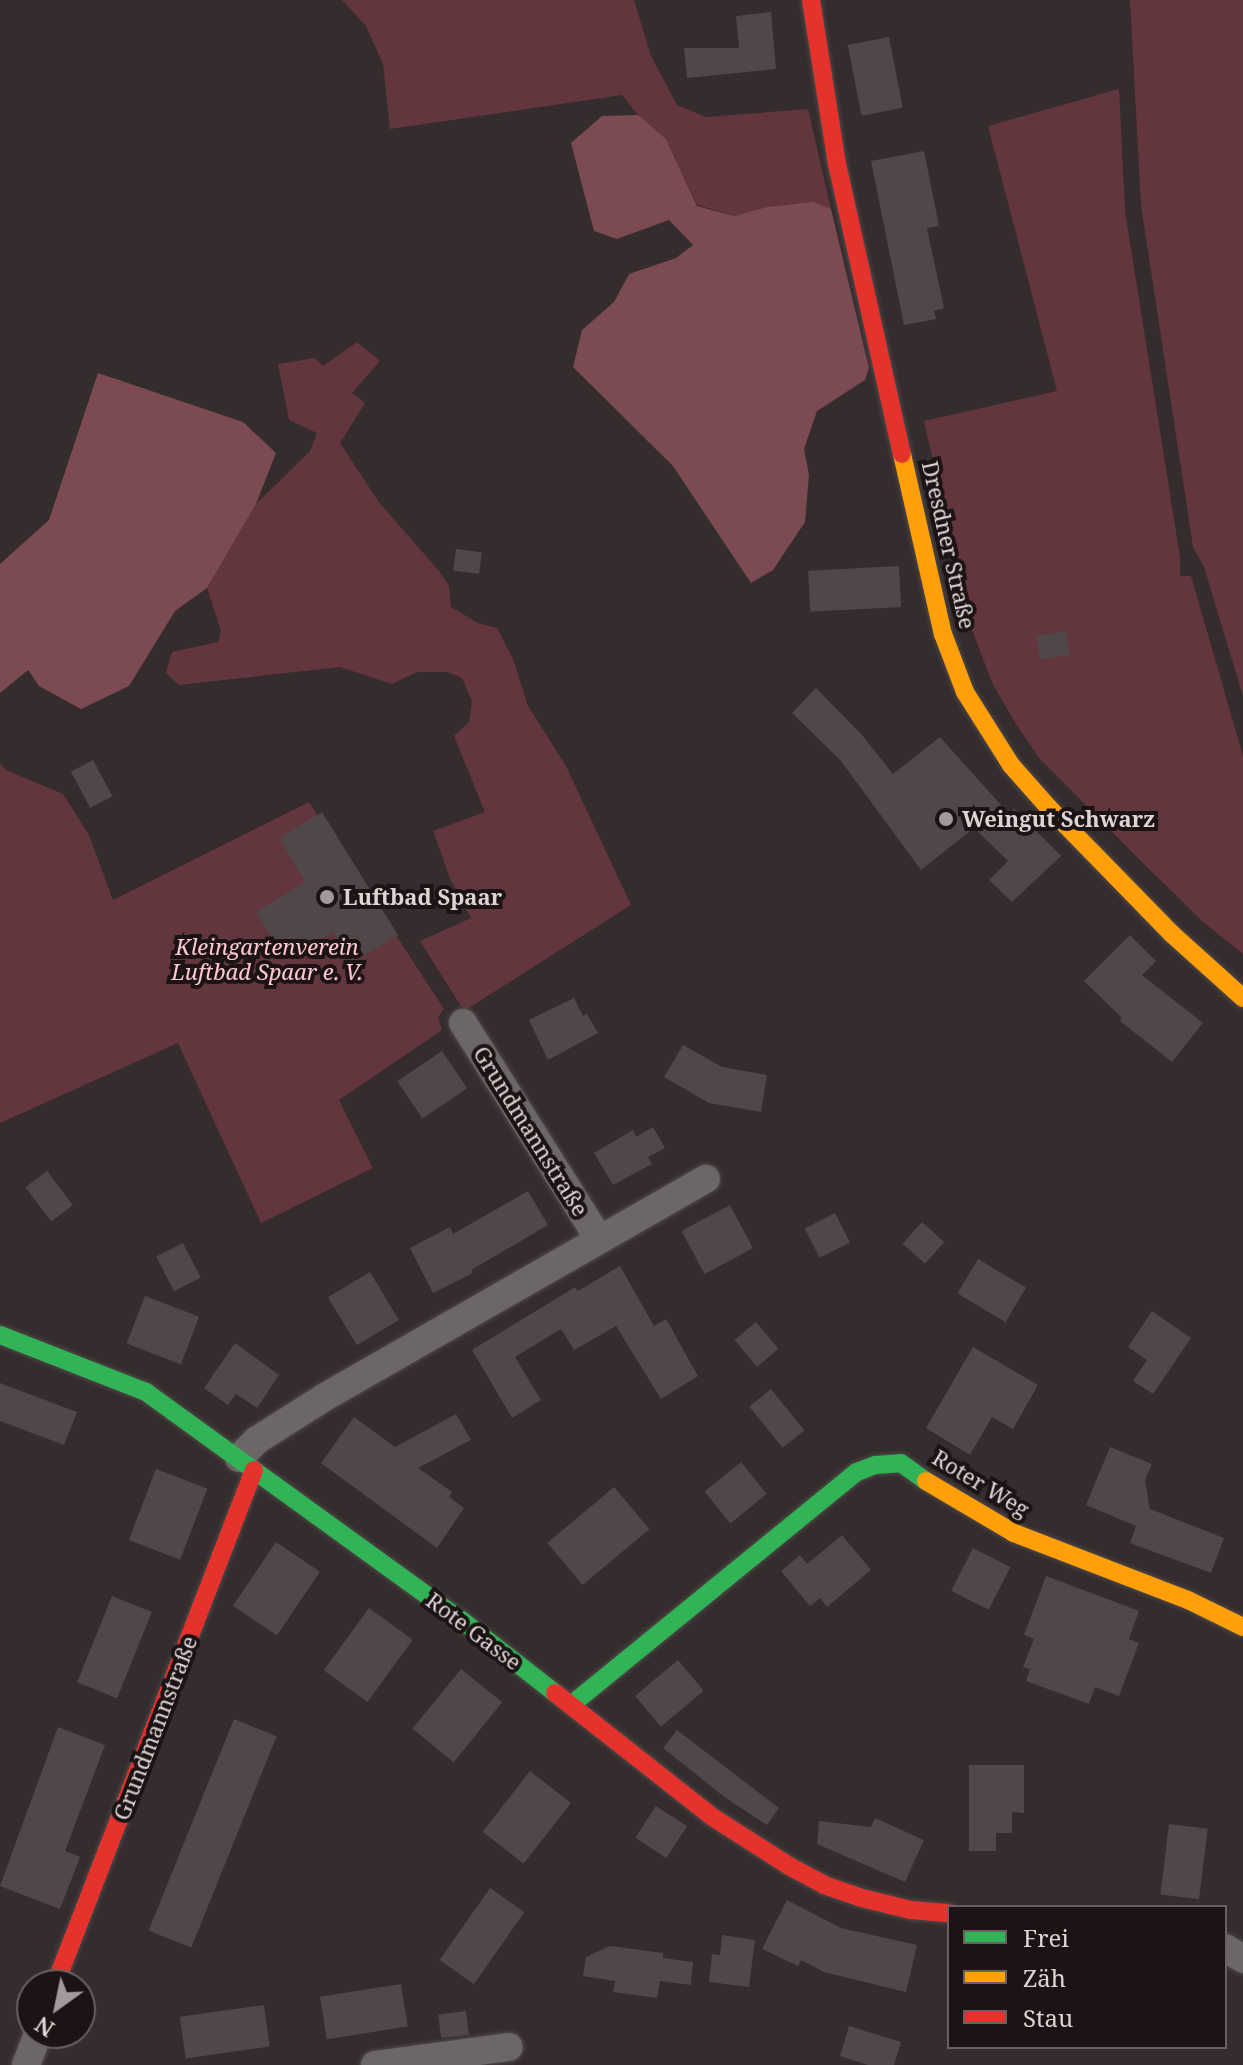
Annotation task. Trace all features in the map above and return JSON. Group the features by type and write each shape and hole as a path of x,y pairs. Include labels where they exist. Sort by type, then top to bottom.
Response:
{"street":[{"name":"Dresdner Straße","path":"811,0 837,164 928,573 943,634 965,692 1011,765 1049,808 1172,934 1243,998"},
{"name":"Grundmannstraße","path":"463,1023 599,1239"},
{"name":"Grundmannstraße","path":"61,1969 257,1440 325,1397 706,1179"},
{"name":"Rote Gasse","path":"0,1335 146,1392 460,1619 714,1818 789,1866 824,1885 862,1898 911,1910 947,1913"},
{"name":"Roter Weg","path":"571,1705 857,1472 875,1465 901,1463 947,1496 1014,1533 1188,1600 1243,1627"},
{"path":"375,2065 509,2047"}],"green space":[{"path":"342,0 634,0 651,56 677,105 706,117 808,109 831,209 767,207 734,216 697,205 666,139 638,115 622,95 390,129 383,64 366,26"},
{"path":"1130,0 1243,0 1243,696 1204,567 1193,547 1141,205"},
{"path":"1119,89 1125,211 1180,557 1180,576 1191,576 1243,756 1243,954 1202,921 1039,758 1016,724 993,685 971,627 924,421 1057,391 988,126"},
{"path":"357,342 380,361 352,393 365,403 340,443 378,501 439,571 449,586 451,607 478,623 497,628 513,659 528,706 566,766 631,905 464,1011 420,941 471,918 451,881 433,831 485,812 454,736 469,722 472,701 462,678 448,672 417,672 392,684 340,667 179,685 166,673 172,652 218,642 221,631 207,588 256,504 310,451 317,433 289,420 278,364 315,358 323,366"},
{"name":"Kleingartenverein Luftbad Spaar e. V.","path":"0,763 6,770 63,794 89,835 113,900 309,802 444,1009 438,1017 442,1030 339,1100 373,1168 261,1223 178,1043 0,1123"}],"shaded area":[{"path":"638,115 666,139 697,206 734,216 767,207 813,202 831,209 869,368 865,380 817,411 804,449 809,475 805,522 773,570 751,583 673,466 573,367 582,330 614,302 629,274 676,258 693,245 669,220 617,239 594,231 571,143 602,116"},
{"path":"98,373 243,422 276,453 256,504 207,588 175,611 129,686 81,709 39,686 28,670 0,693 0,564 49,520"}],"building":[{"path":"771,12 776,69 687,78 684,48 739,48 736,16"},
{"path":"889,37 903,108 862,116 848,45"},
{"path":"924,151 939,226 927,228 944,308 934,311 936,319 904,325 871,161"},
{"path":"456,549 482,552 479,574 453,571"},
{"path":"899,566 901,607 810,612 808,571"},
{"path":"1066,631 1070,655 1040,659 1036,636"},
{"path":"816,688 862,735 893,774 940,737 1009,814 1014,809 1061,856 1012,902 989,880 1008,861 974,828 921,870 841,761 792,713"},
{"path":"93,760 112,796 90,808 71,772"},
{"name":"Luftbad Spaar","path":"322,812 398,935 352,963 333,932 286,961 256,912 305,882 279,838"},
{"path":"1130,935 1156,961 1142,975 1203,1023 1172,1062 1120,1021 1122,1018 1084,981"},
{"path":"574,998 583,1016 587,1014 598,1033 548,1060 529,1020"},
{"path":"683,1045 722,1067 767,1075 761,1112 709,1103 664,1077"},
{"path":"442,1051 467,1088 422,1119 397,1081"},
{"path":"653,1127 665,1148 648,1157 652,1164 613,1185 594,1153 633,1130 636,1137"},
{"path":"47,1171 73,1205 51,1222 25,1187"},
{"path":"528,1191 548,1225 471,1270 473,1273 433,1293 410,1248 450,1227 453,1234"},
{"path":"730,1205 753,1248 704,1274 681,1231"},
{"path":"835,1213 850,1242 820,1258 805,1228"},
{"path":"922,1222 944,1242 925,1264 903,1244"},
{"path":"183,1243 201,1278 174,1291 156,1257"},
{"path":"978,1259 1026,1288 1005,1322 957,1293"},
{"path":"620,1266 654,1326 666,1319 698,1376 661,1399 616,1326 574,1350 561,1329 515,1357 541,1400 512,1418 472,1350 575,1287 578,1291"},
{"path":"370,1272 399,1320 357,1345 328,1297"},
{"path":"145,1296 199,1317 181,1364 127,1344"},
{"path":"1152,1311 1191,1338 1153,1394 1133,1381 1147,1360 1128,1347"},
{"path":"756,1322 778,1349 757,1367 735,1340"},
{"path":"235,1343 279,1375 257,1408 236,1394 228,1405 204,1388"},
{"path":"973,1347 1038,1385 1013,1429 992,1417 970,1455 926,1428"},
{"path":"0,1383 77,1412 64,1445 0,1421"},
{"path":"771,1389 804,1430 783,1448 749,1407"},
{"path":"456,1414 471,1440 418,1468 452,1492 449,1497 464,1508 437,1548 321,1463 354,1417 395,1447"},
{"path":"1110,1447 1152,1464 1145,1480 1150,1509 1224,1538 1211,1573 1130,1543 1136,1526 1086,1505"},
{"path":"741,1462 767,1494 730,1523 704,1492"},
{"path":"156,1469 207,1489 180,1560 129,1540"},
{"path":"614,1487 649,1529 583,1585 547,1543"},
{"path":"842,1535 871,1570 827,1607 820,1598 810,1606 781,1571 800,1555 807,1564"},
{"path":"276,1542 320,1572 277,1635 233,1606"},
{"path":"973,1548 1010,1567 989,1610 951,1591"},
{"path":"1046,1576 1139,1611 1129,1639 1139,1643 1119,1696 1095,1687 1089,1704 1026,1681 1030,1669 1023,1667 1034,1639 1024,1635"},
{"path":"112,1596 152,1612 117,1698 77,1682"},
{"path":"369,1608 413,1640 367,1702 324,1670"},
{"path":"678,1660 704,1691 661,1727 635,1696"},
{"path":"461,1669 502,1702 454,1762 413,1729"},
{"path":"234,1719 277,1736 191,1948 149,1930"},
{"path":"58,1727 105,1745 65,1851 80,1857 60,1909 0,1886"},
{"path":"677,1730 779,1808 767,1825 727,1799 663,1748"},
{"path":"969,1765 1024,1765 1024,1813 1012,1812 1012,1833 996,1833 996,1851 969,1851"},
{"path":"530,1771 571,1803 524,1864 483,1832"},
{"path":"656,1806 687,1826 666,1858 635,1838"},
{"path":"875,1818 924,1840 905,1882 817,1844 819,1821 871,1827"},
{"path":"1169,1824 1208,1829 1199,1899 1160,1894"},
{"path":"490,1888 524,1912 474,1984 440,1960"},
{"path":"787,1900 841,1928 917,1945 906,1992 824,1972 801,1960 798,1966 762,1949"},
{"path":"722,1935 755,1940 749,1987 709,1982 712,1954 720,1955"},
{"path":"610,1946 663,1953 663,1958 693,1962 691,1985 660,1981 657,1998 613,1992 615,1981 583,1976 586,1957"},
{"path":"401,1984 408,2026 327,2039 320,1997"},
{"path":"264,2005 270,2047 186,2058 180,2017"},
{"path":"466,2011 469,2035 441,2038 438,2014"},
{"path":"849,2026 901,2042 894,2065 868,2065 840,2056"}],"traffic: fast":[{"path":"0,1335 146,1392 460,1619 555,1693"},
{"path":"571,1705 857,1472 875,1465 901,1463 926,1481"}],"traffic: slow":[{"path":"902,454 943,634 965,692 1011,765 1049,808 1172,934 1243,998"},
{"path":"926,1481 1014,1533 1188,1600 1243,1627"}],"traffic: jam":[{"path":"811,0 837,164 902,454"},
{"path":"61,1969 254,1470"},
{"path":"555,1693 714,1818 789,1866 824,1885 862,1898 911,1910 947,1913"}],"place":[{"name":"Weingut Schwarz","path":"946,819"},
{"name":"Luftbad Spaar","path":"327,897"}]}
